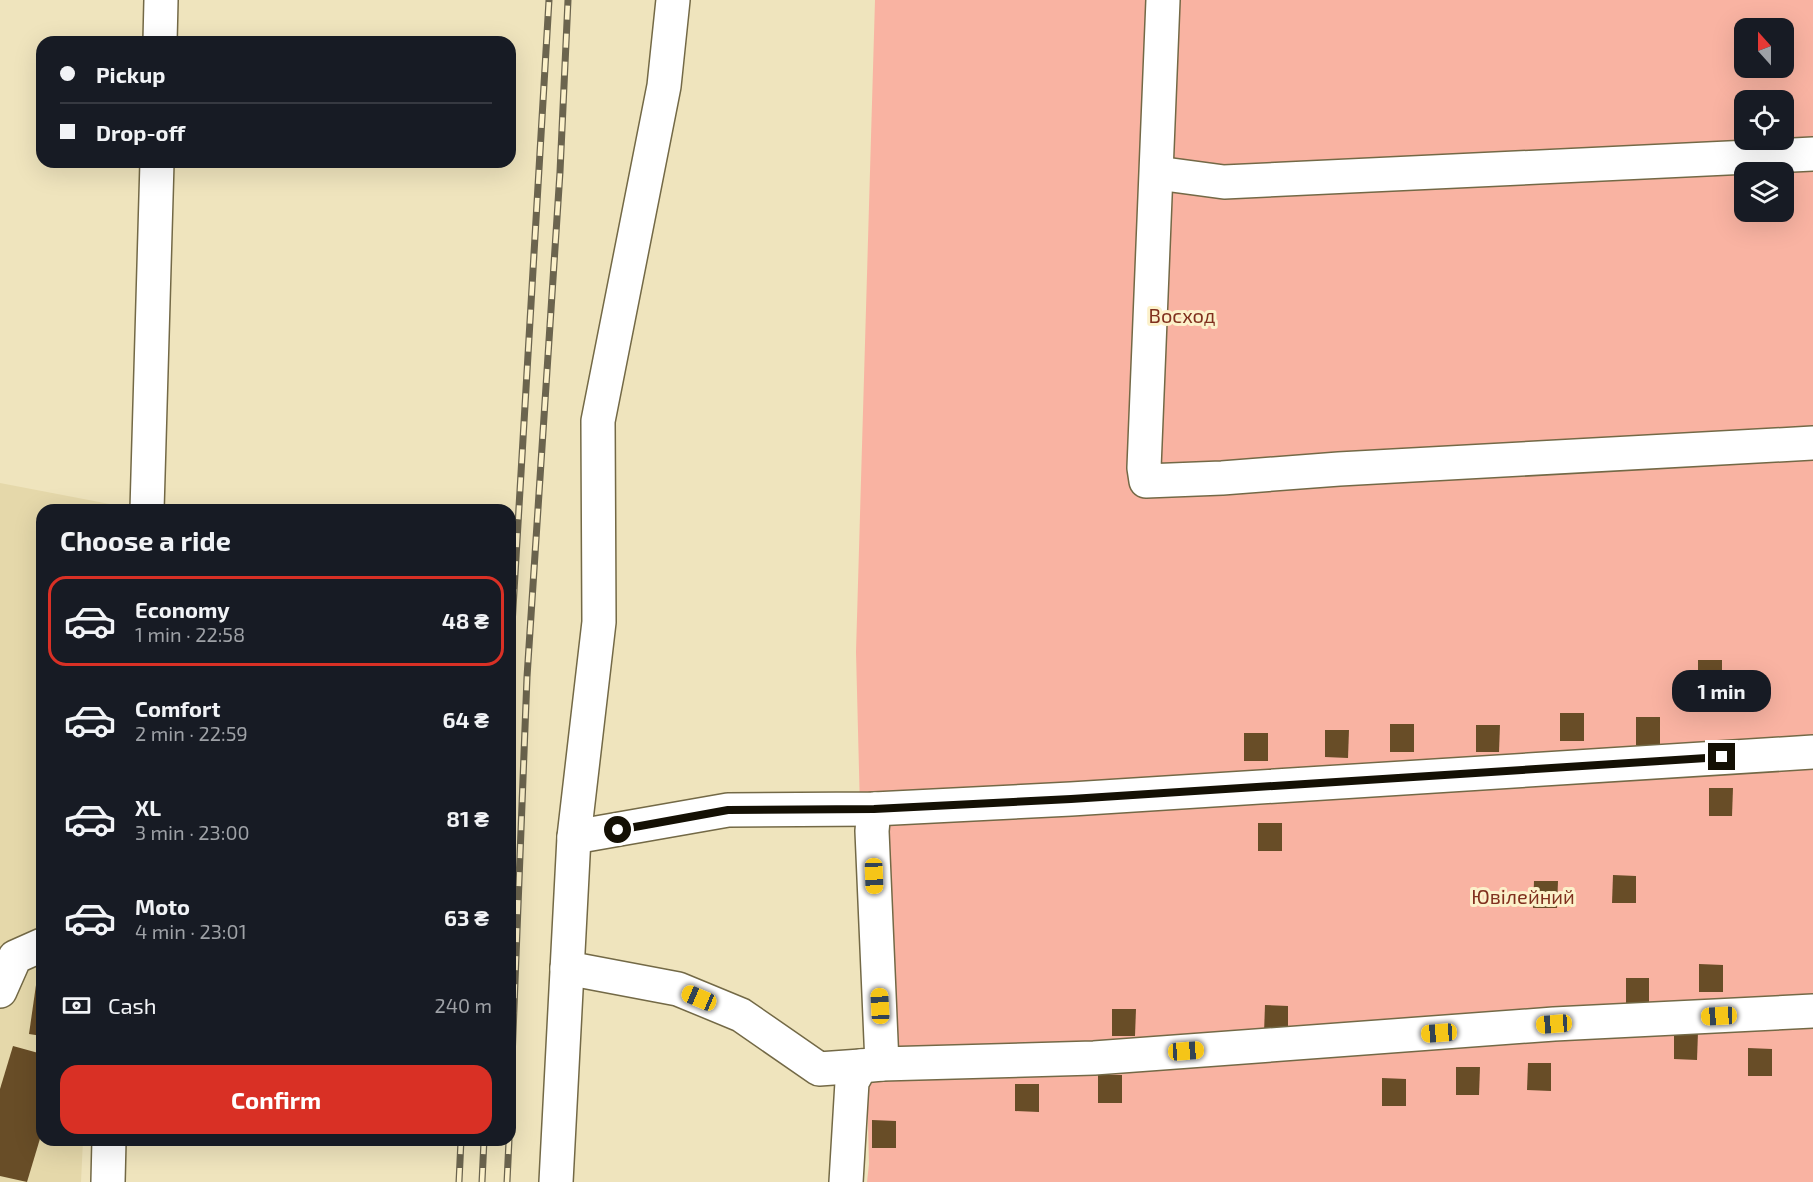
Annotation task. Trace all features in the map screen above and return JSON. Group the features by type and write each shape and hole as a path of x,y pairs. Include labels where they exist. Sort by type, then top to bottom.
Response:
{"street":[{"path":"160,36 161,0"},
{"path":"556,1182 574,837 599,622 598,421 664,86 673,0"},
{"path":"1163,0 1144,468 1146,480 1222,478 1339,469 1813,443"},
{"path":"1157,173 1224,182 1813,154"},
{"path":"147,504 157,168"},
{"path":"574,837 728,810 874,809 1813,752"},
{"path":"846,1182 852,1082 871,1065 874,809"},
{"path":"0,991 15,957 36,948"},
{"path":"567,968 678,989 741,1015 819,1069 871,1065 1094,1058 1542,1025 1813,1011"},
{"path":"108,1182 109,1146"}],"shaded area":[{"path":"0,483 110,504 36,504 36,1146 83,1146 81,1182 0,1182"}],"green space":[{"path":"875,0 1813,0 1813,1182 867,1182 869,1164 856,652"}],"building":[{"path":"1698,660 1722,660 1722,688 1698,688"},
{"path":"1560,713 1584,713 1584,741 1560,741"},
{"path":"1636,717 1660,717 1660,745 1636,745"},
{"path":"1390,724 1414,724 1414,752 1390,752"},
{"path":"1476,725 1500,725 1499,752 1476,752"},
{"path":"1325,730 1349,730 1348,758 1325,757"},
{"path":"1244,733 1268,733 1268,761 1244,761"},
{"path":"1709,788 1733,788 1732,816 1709,816"},
{"path":"1258,823 1282,823 1282,851 1258,851"},
{"path":"1613,875 1636,876 1636,903 1612,903"},
{"path":"1534,881 1558,881 1557,908 1533,908"},
{"path":"1699,964 1723,965 1723,992 1699,992"},
{"path":"1626,978 1649,978 1649,1006 1626,1006"},
{"path":"36,985 36,1035 29,1034"},
{"path":"1265,1005 1288,1006 1288,1034 1264,1033"},
{"path":"1112,1009 1136,1009 1135,1036 1112,1036"},
{"path":"1674,1031 1698,1032 1697,1060 1674,1059"},
{"path":"13,1046 36,1052 38,1146 27,1182 0,1176 0,1089"},
{"path":"1748,1048 1772,1049 1772,1076 1748,1076"},
{"path":"1528,1063 1551,1063 1551,1091 1527,1090"},
{"path":"1456,1067 1480,1067 1479,1095 1456,1095"},
{"path":"1098,1075 1122,1075 1122,1103 1098,1103"},
{"path":"1382,1078 1406,1079 1406,1106 1382,1106"},
{"path":"1015,1084 1039,1084 1039,1112 1015,1111"},
{"path":"872,1120 896,1121 896,1148 872,1148"}],"railway":[{"path":"516,558 549,0"},
{"path":"516,957 527,677 560,172 568,0"},
{"path":"459,1182 461,1146"},
{"path":"482,1182 484,1146"},
{"path":"507,1182 509,1146"}],"route":[{"path":"618,830 728,810 874,809 1071,799 1722,757"}],"park label":[{"name":"Восход","path":"1182,316"},
{"name":"Ювілейний","path":"1523,897"}]}
